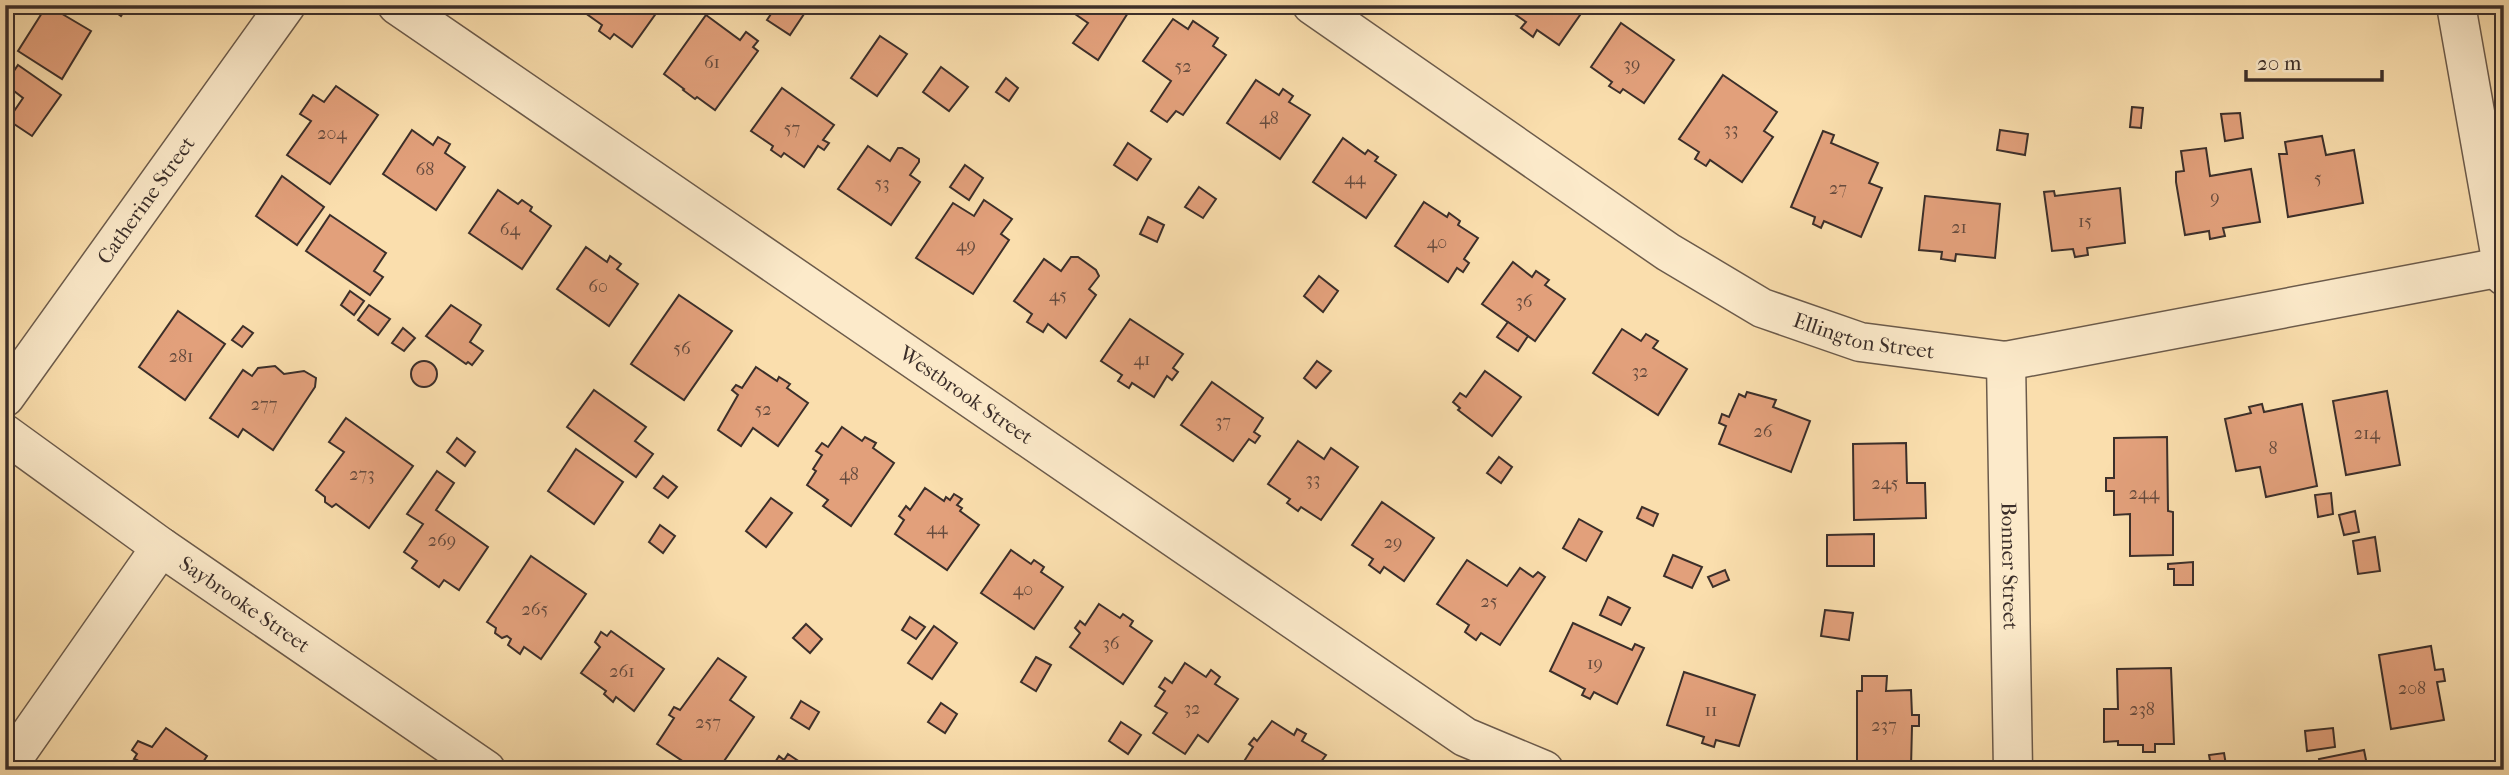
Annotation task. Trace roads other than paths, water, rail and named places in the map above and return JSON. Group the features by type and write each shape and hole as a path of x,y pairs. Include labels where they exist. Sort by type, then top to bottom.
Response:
{"street":[{"name":"Catherine Street","path":"5,397 286,5"},
{"name":"Westbrook Street","path":"397,5 1465,737 1544,770"},
{"name":"Ellington Street","path":"1312,5 1668,252 1762,308 1860,342 2006,361 2503,271"},
{"path":"2456,5 2503,271"},
{"name":"Bonner Street","path":"2006,361 2013,770"},
{"name":"Saybrooke Street","path":"5,434 161,547 486,770"},
{"path":"5,770 161,547"}]}
